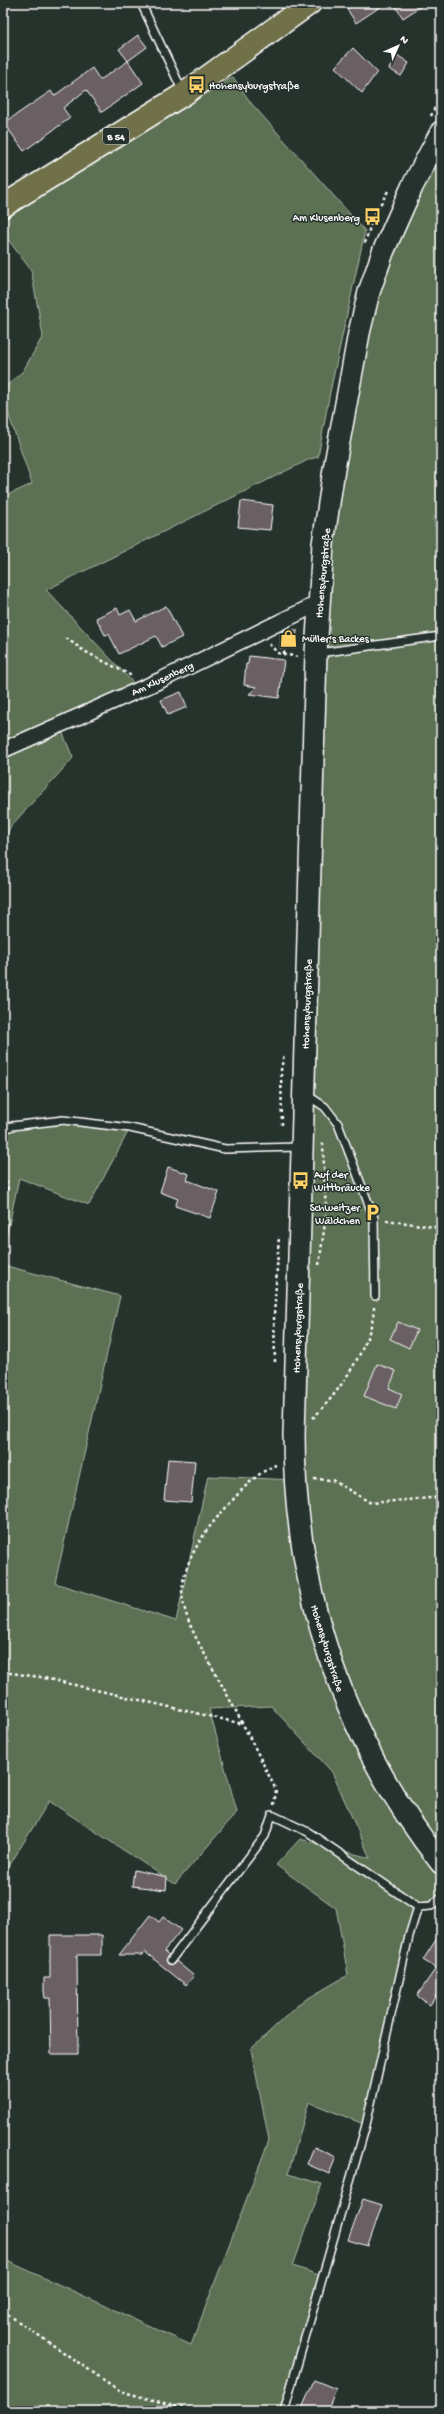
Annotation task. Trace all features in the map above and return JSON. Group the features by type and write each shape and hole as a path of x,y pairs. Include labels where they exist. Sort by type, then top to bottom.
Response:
{"main road":[{"name":"B 54","path":"3,206 184,94 310,3"},
{"name":"Hohensyburgstraße","path":"441,132 393,227 369,292 359,333 334,469 323,544 316,657 303,1093 303,1430 294,1457 297,1513 302,1551 320,1629 331,1667 344,1700 377,1768 415,1828 441,1863"}],"street":[{"name":"Am Klusenberg","path":"3,750 151,684 319,603"}],"lane":[{"path":"141,3 184,94"},
{"path":"316,657 441,636"},
{"path":"303,1093 325,1107 338,1124 374,1218 375,1296"},
{"path":"3,1130 12,1126 63,1120 130,1128 225,1149 302,1147"},
{"path":"171,1960 265,1836 272,1815 308,1832 418,1907 431,1906 441,1898"},
{"path":"284,2411 366,2125 401,1965 418,1907"}],"path":[{"path":"257,632 278,653 316,657"},
{"path":"66,638 108,665 151,684"},
{"path":"284,648 284,654"},
{"path":"319,1268 326,1216 323,1142"},
{"path":"3,1176 8,1186 3,1204"},
{"path":"374,1218 441,1228"},
{"path":"303,1430 312,1418 327,1405 362,1350 374,1317 375,1296"},
{"path":"303,1430 312,1418 312,1411"},
{"path":"272,1815 276,1790 243,1724 192,1629 182,1600 183,1583 193,1555 209,1526 241,1491 264,1470 294,1457"},
{"path":"312,1472 312,1486"},
{"path":"311,1479 332,1480 372,1503 441,1497"},
{"path":"3,1672 40,1677 243,1724"},
{"path":"3,2311 120,2391 193,2411"}],"green space":[{"path":"233,77 251,103 365,231 330,392 318,457 310,459 46,590 139,689 59,724 73,758 10,827 3,845 3,497 32,484 3,398 3,389 23,371 43,336 31,270 3,233 3,219"},
{"path":"441,132 441,516 433,518 441,549 441,1898 418,1908 366,2125 309,2102 288,2174 322,2184 293,2266 324,2277 284,2411 3,2411 3,2259 191,2345 269,2140 251,2049 300,2003 348,1975 336,1908 276,1865 300,1839 370,1858 332,1772 271,1706 209,1709 237,1812 175,1884 49,1801 3,1876 3,1265 120,1296 55,1583 176,1621 208,1476 294,1480 316,653 359,333"},
{"path":"63,1120 130,1128 89,1205 19,1178 3,1253 3,1125"}],"building":[{"path":"356,3 386,3 356,23 347,9"},
{"path":"393,3 426,3 403,18"},
{"path":"138,35 147,47 128,61 119,49"},
{"path":"353,48 377,72 362,93 335,67"},
{"path":"397,55 409,63 401,76 389,69"},
{"path":"128,61 143,83 102,112 86,90 63,108 70,118 24,151 4,123 51,91 54,96 92,68 100,80"},
{"path":"241,501 273,505 270,530 238,527"},
{"path":"166,606 182,637 162,647 156,636 119,654 109,634 105,635 96,618 117,608 120,615 130,610 136,621"},
{"path":"285,630 297,630 296,648 280,648 281,632"},
{"path":"249,656 284,660 279,698 249,694 257,687 244,685 246,664 248,664"},
{"path":"181,692 187,707 168,715 161,700"},
{"path":"168,1167 189,1174 187,1180 219,1192 210,1218 175,1206 178,1199 160,1192"},
{"path":"398,1322 417,1330 409,1348 390,1339"},
{"path":"377,1364 396,1371 389,1388 402,1394 396,1409 364,1396"},
{"path":"168,1459 195,1461 191,1502 164,1500"},
{"path":"134,1870 167,1877 166,1890 132,1886"},
{"path":"150,1915 159,1922 163,1917 181,1930 164,1951 169,1955 166,1960 168,1964 173,1965 176,1961 194,1976 186,1985 145,1952 143,1955 119,1955"},
{"path":"441,1932 441,1988 430,2005 417,1996 436,1968 423,1960"},
{"path":"50,1935 102,1935 102,1955 77,1955 78,2054 51,2054 50,1998 45,1998 44,1991 44,1978 50,1978"},
{"path":"314,2147 336,2157 329,2174 307,2164"},
{"path":"363,2199 382,2205 368,2246 348,2240"},
{"path":"314,2380 336,2389 327,2411 301,2411"}],"place":[{"name":"Hohensyburgstraße","path":"196,85"},
{"name":"Am Klusenberg","path":"373,217"},
{"name":"Müller's Backes","path":"289,638"},
{"name":"Auf der Wittbräucke","path":"301,1180"},
{"name":"Schweitzer Wäldchen","path":"373,1213"}]}
